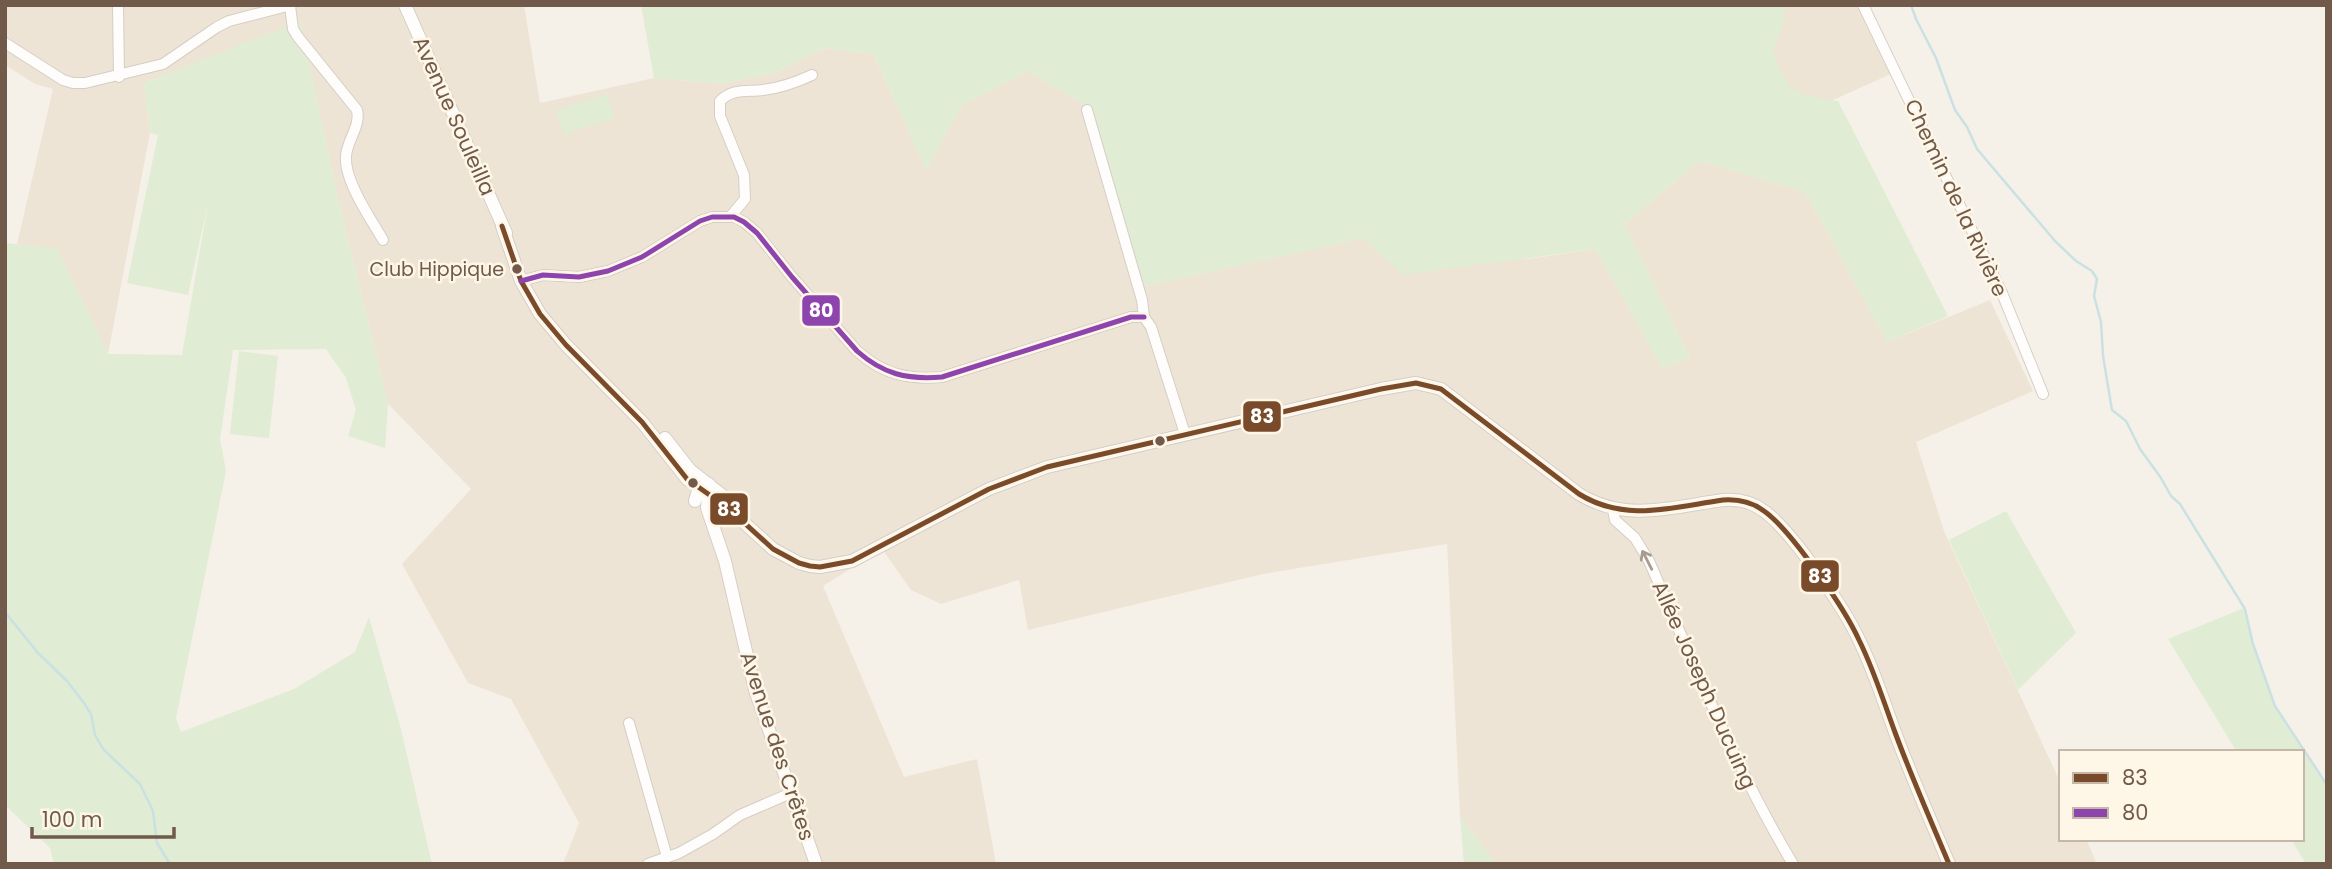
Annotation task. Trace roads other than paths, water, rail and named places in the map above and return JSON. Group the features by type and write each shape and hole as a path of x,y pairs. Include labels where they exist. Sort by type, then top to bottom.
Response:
{"street":[{"path":"118,5 119,77"},
{"name":"Avenue Souleilla","path":"405,5 540,314 603,382"},
{"name":"Chemin de la Rivière","path":"1863,5 2002,293 2043,394"},
{"path":"5,43 52,74 73,83 119,77 163,65 205,34 229,21 290,6 293,29 298,37 357,110 359,117 347,146 346,166 360,201 383,240"},
{"path":"730,217 745,199 744,175 720,116 720,101 730,93 762,91 812,75"},
{"path":"1087,110 1142,300 1144,317 1151,327 1185,435"},
{"path":"525,281 543,275 579,277 608,271 642,257 700,221 712,217 730,217 744,222 757,233 799,286 857,351 869,362 895,375 923,379 942,377 1131,317 1144,317"},
{"path":"603,382 656,439 687,478 731,502 761,538"},
{"path":"603,382 627,397 643,412 706,488 773,549 799,564 820,567 838,565 870,552 989,489 1047,467 1381,389 1408,384 1425,384 1441,389 1579,494 1613,510 1656,510 1734,499 1753,505 1772,517 1824,583 1859,638 1904,757 1949,864"},
{"name":"Avenue des Crêtes","path":"687,478 730,586"},
{"path":"695,501 706,488"},
{"name":"Avenue des Crêtes","path":"706,488 707,508 730,586 755,690 816,864"},
{"path":"711,521 717,513 727,508"},
{"name":"Allée Joseph Ducuing","path":"1613,510 1615,520 1635,538 1648,561 1738,762 1764,816 1793,864"},
{"path":"629,723 667,857"},
{"path":"648,864 696,845 740,815 790,793"}],"waterway":[{"path":"1911,5 1936,58 1955,110 1977,149 2055,241 2076,261 2092,271 2097,279 2094,296 2101,322 2103,356 2112,410 2126,421 2140,449 2171,496 2180,504 2245,609 2253,644 2275,706 2304,750"},
{"path":"5,612 84,703 91,714 95,735 103,749 140,784 153,811 157,843 170,864"},
{"path":"2304,750 2327,785"}],"place":[{"name":"Club Hippique","path":"517,269"}]}
